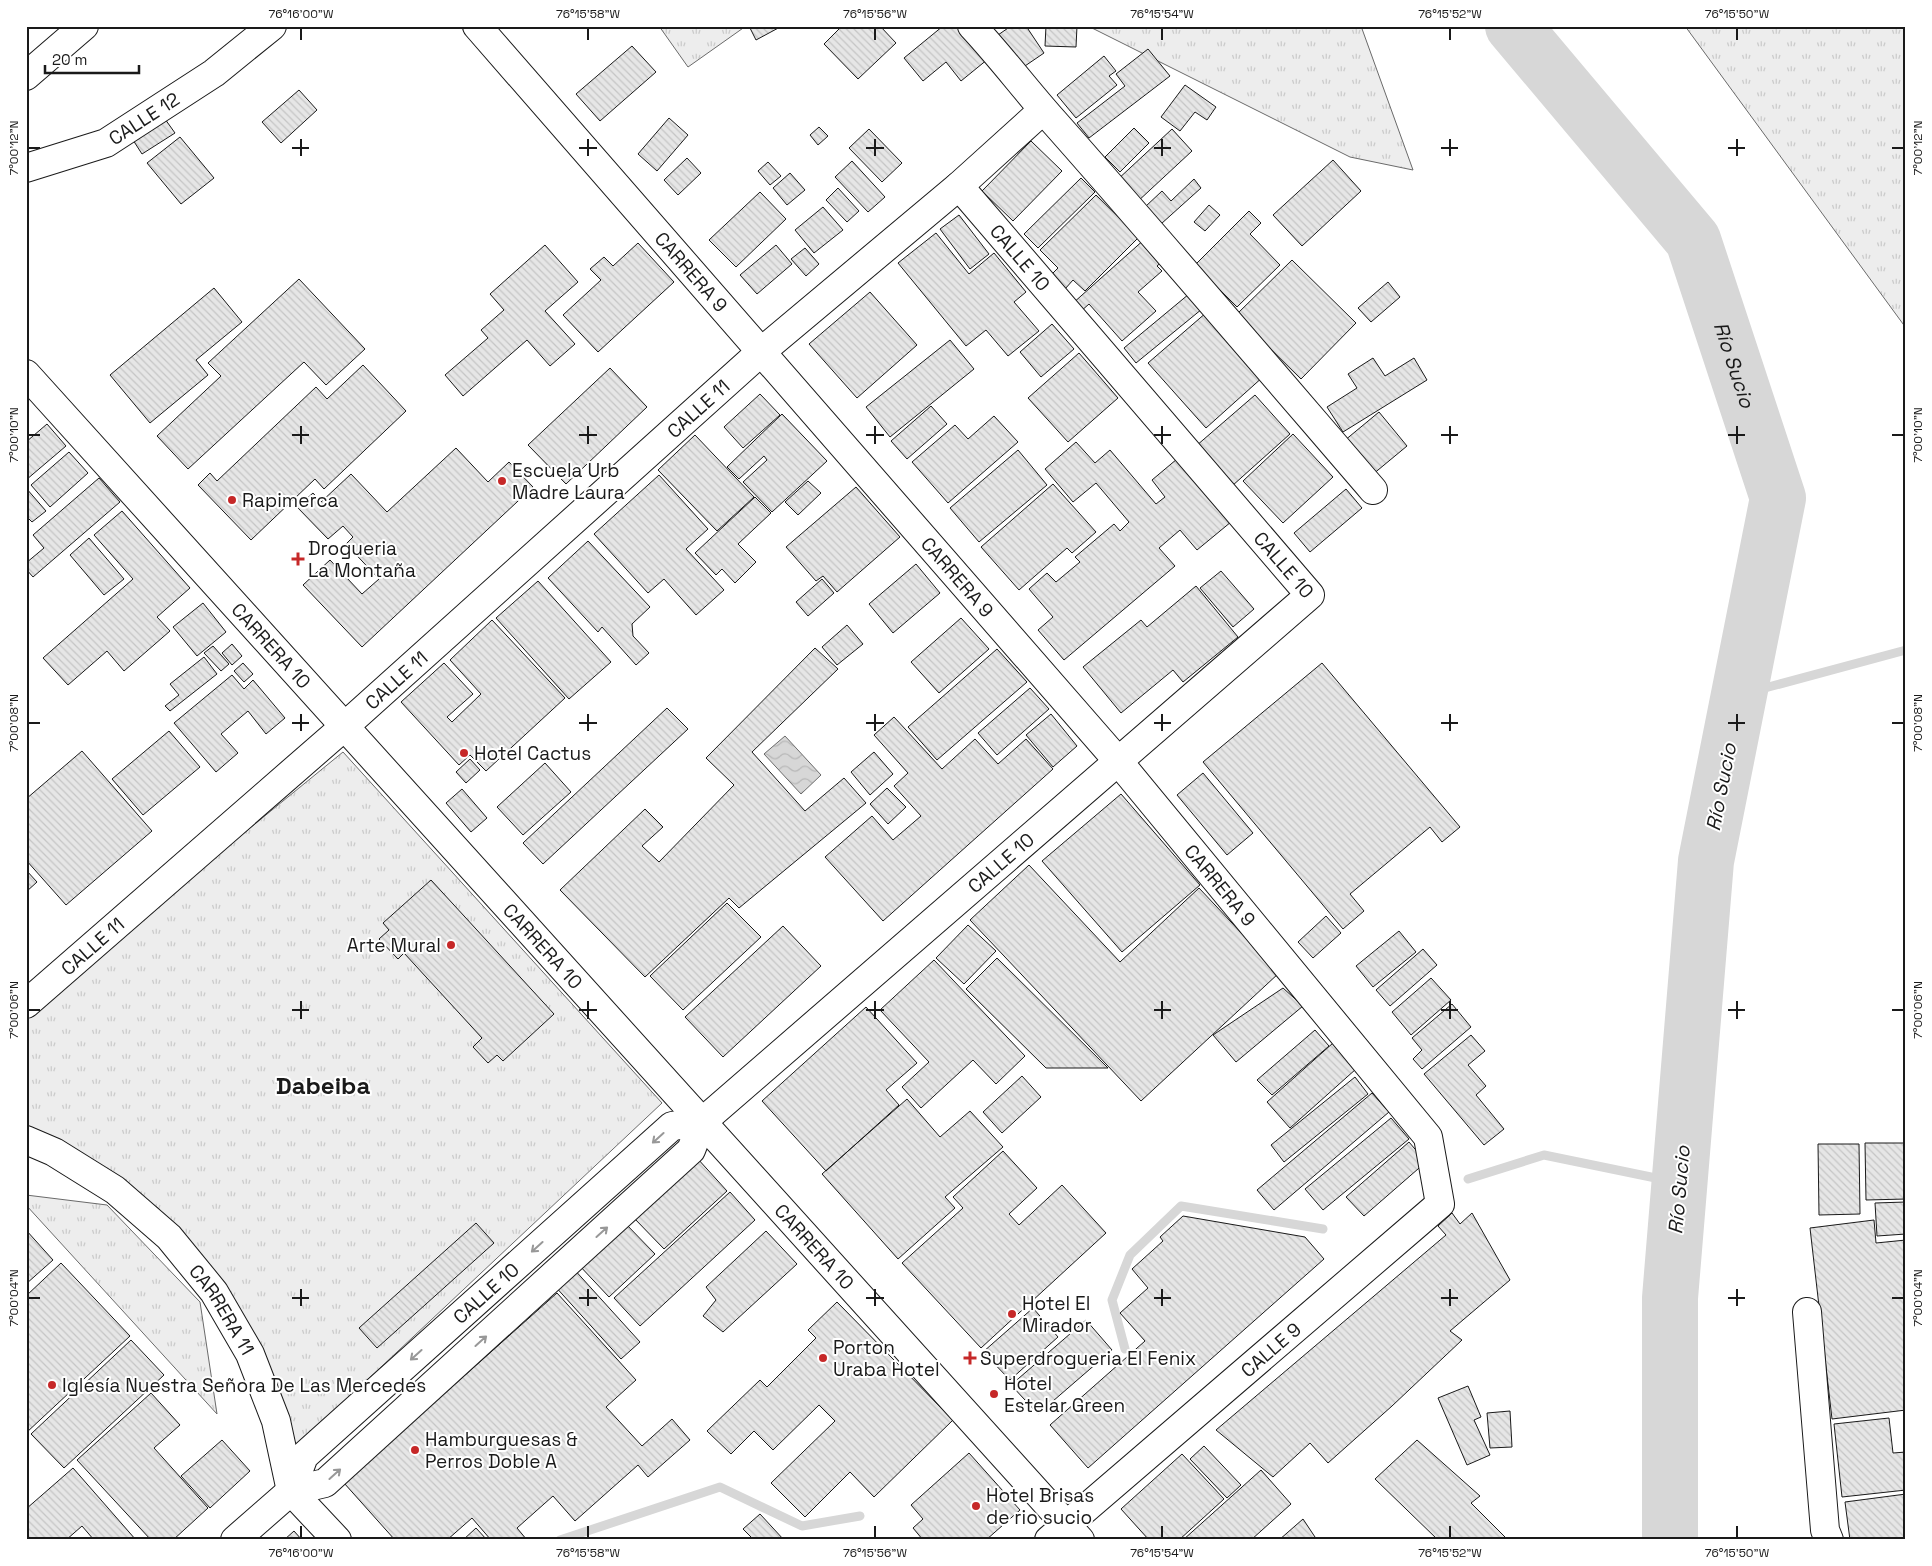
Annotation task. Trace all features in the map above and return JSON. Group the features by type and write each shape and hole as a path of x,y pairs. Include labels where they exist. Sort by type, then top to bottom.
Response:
{"street":[{"path":"26,76 84,26"},
{"name":"CALLE 12","path":"26,168 106,143 214,73 272,26"},
{"name":"CARRERA 9","path":"478,26 1118,761 1428,1137"},
{"path":"972,26 1373,490"},
{"path":"762,351 959,186 1043,110"},
{"name":"CALLE 10","path":"235,1540 291,1491 325,1483 691,1150 702,1122 1310,595 959,186"},
{"name":"CALLE 11","path":"26,1004 345,726 762,351"},
{"name":"CARRERA 10","path":"26,374 702,1122 1065,1535"},
{"name":"CALLE 9","path":"1065,1535 1440,1204 1428,1137"},
{"name":"CARRERA 11","path":"26,1140 54,1152 115,1190 169,1237 214,1292 250,1354 257,1371 276,1421 291,1491"},
{"path":"1807,1312 1825,1530 1829,1540"},
{"path":"291,1491 337,1540"}],"green space":[{"path":"659,26 746,26 688,67"},
{"path":"1088,26 1361,26 1413,170 1350,157"},
{"path":"1685,26 1906,26 1906,328"},
{"path":"343,752 662,1103 297,1446 249,1355 217,1275 158,1208 78,1160 26,1135 26,1011"},
{"path":"26,1195 107,1205 200,1302 217,1414 26,1205"}],"water":[{"path":"785,736 821,775 801,794 764,754"}],"building":[{"path":"749,26 782,26 756,40"},
{"path":"842,26 880,26 896,43 858,79 824,44"},
{"path":"943,26 960,26 988,59 961,81 946,62 923,81 904,58"},
{"path":"1011,26 1026,26 1044,53 1022,68 998,35"},
{"path":"1046,26 1077,26 1076,47 1045,46"},
{"path":"632,46 656,72 600,121 576,94"},
{"path":"1148,49 1170,76 1089,138 1077,123 1125,86 1116,74"},
{"path":"1104,56 1116,71 1109,76 1117,85 1076,118 1057,95"},
{"path":"1185,85 1216,107 1207,120 1195,112 1180,131 1161,117"},
{"path":"299,90 317,110 281,143 262,122"},
{"path":"669,118 688,135 657,171 638,154"},
{"path":"165,119 175,133 142,154 133,140"},
{"path":"819,127 828,136 818,145 810,135"},
{"path":"1134,128 1149,143 1120,172 1105,157"},
{"path":"869,129 902,163 882,182 849,148"},
{"path":"1172,129 1192,151 1136,203 1116,181"},
{"path":"180,137 214,178 181,204 147,163"},
{"path":"1031,141 1062,171 1013,221 982,191"},
{"path":"687,158 701,173 678,195 664,180"},
{"path":"1333,160 1361,191 1302,246 1273,215"},
{"path":"852,161 885,197 868,212 835,177"},
{"path":"768,162 781,176 770,185 758,171"},
{"path":"790,173 805,190 787,205 773,188"},
{"path":"1081,178 1095,192 1038,248 1024,234"},
{"path":"1194,179 1201,188 1161,224 1145,207 1162,191 1171,201"},
{"path":"838,188 859,211 847,222 826,200"},
{"path":"760,192 786,219 736,267 709,240"},
{"path":"1096,195 1139,237 1085,291 1073,280 1065,289 1051,275 1058,268 1040,250"},
{"path":"1209,205 1220,215 1205,231 1194,222"},
{"path":"823,207 843,230 814,253 795,230"},
{"path":"1249,211 1261,223 1250,234 1280,265 1237,307 1195,265"},
{"path":"959,215 989,254 970,269 940,229"},
{"path":"936,233 969,274 994,253 1026,292 1014,302 1039,331 1008,356 986,330 966,346 898,263"},
{"path":"1146,238 1165,259 1157,266 1162,271 1138,292 1156,311 1122,341 1089,304 1080,312 1072,304"},
{"path":"638,243 674,282 598,352 563,315 601,280 590,269 604,257 613,266"},
{"path":"545,245 578,282 545,311 575,344 550,366 527,340 463,396 445,375 488,338 481,330 504,310 490,294"},
{"path":"776,245 792,264 757,294 740,275"},
{"path":"805,248 819,264 806,276 791,259"},
{"path":"1292,260 1356,323 1301,379 1236,315"},
{"path":"299,279 365,349 326,385 304,362 188,469 157,436 221,376 208,363"},
{"path":"1388,282 1400,297 1371,322 1358,308"},
{"path":"214,288 242,322 196,360 208,375 150,423 110,375"},
{"path":"870,292 917,345 857,398 809,344"},
{"path":"1189,294 1202,309 1136,363 1124,348"},
{"path":"1207,312 1264,376 1206,428 1148,363"},
{"path":"1052,324 1074,349 1041,377 1020,352"},
{"path":"950,340 974,369 890,437 866,407"},
{"path":"1079,353 1118,398 1068,442 1028,398"},
{"path":"1373,358 1385,376 1414,358 1427,380 1343,432 1327,407 1357,388 1348,374"},
{"path":"363,365 406,411 324,489 315,479 251,540 198,485 210,473 217,481 316,387 327,399"},
{"path":"610,368 647,407 566,484 528,445"},
{"path":"760,394 780,415 743,448 724,427"},
{"path":"1255,395 1290,434 1232,486 1196,446"},
{"path":"931,406 947,424 907,459 891,441"},
{"path":"1379,412 1407,446 1372,475 1344,441"},
{"path":"782,414 827,461 772,512 743,482 767,460 764,456 739,479 727,467"},
{"path":"994,416 1018,442 948,503 912,462 955,425 968,439"},
{"path":"47,424 66,446 26,480 26,442"},
{"path":"1293,434 1333,477 1283,523 1243,481"},
{"path":"695,435 754,497 717,531 658,470"},
{"path":"1076,442 1095,463 1110,450 1156,504 1165,497 1152,480 1177,459 1237,517 1197,550 1180,530 1159,548 1175,566 1064,660 1038,630 1053,617 1029,589 1047,573 1056,582 1080,562 1075,557 1114,524 1120,531 1129,522 1096,483 1073,502 1045,469"},
{"path":"456,448 488,482 509,462 533,487 362,647 303,585 330,560 362,594 379,579 346,544 353,537 343,526 328,539 297,507 313,493 321,502 351,474 387,512"},
{"path":"1018,450 1047,485 979,542 950,508"},
{"path":"69,452 88,473 50,507 31,485"},
{"path":"659,475 708,529 686,549 724,590 696,615 664,579 648,593 594,534"},
{"path":"99,478 120,502 33,577 26,569 26,563 44,548 33,535"},
{"path":"808,481 821,493 798,515 785,502"},
{"path":"1053,484 1096,532 1072,553 1067,548 1019,590 981,547"},
{"path":"856,487 900,537 837,592 823,576 816,581 786,547"},
{"path":"26,488 46,511 32,522 26,516"},
{"path":"1346,489 1362,508 1310,552 1294,533"},
{"path":"755,497 771,513 738,544 756,562 735,583 722,569 716,575 695,553"},
{"path":"122,511 190,588 157,617 170,631 124,671 107,651 68,685 43,658 133,579 94,535"},
{"path":"89,538 124,579 104,595 70,555"},
{"path":"588,541 650,607 632,624 633,636 649,653 636,665 602,627 598,632 548,578"},
{"path":"916,564 940,593 893,633 869,604"},
{"path":"1221,571 1254,609 1233,627 1200,588"},
{"path":"822,579 834,593 808,616 796,602"},
{"path":"538,581 611,662 569,699 496,618"},
{"path":"1196,586 1238,637 1183,682 1173,670 1121,713 1083,667 1141,620 1147,627"},
{"path":"203,603 226,632 197,656 173,627"},
{"path":"961,618 989,649 939,693 911,662"},
{"path":"492,620 565,698 486,771 470,755 459,765 401,702 444,663 473,694 447,717 452,722 481,694 450,660"},
{"path":"847,625 863,644 837,665 822,647"},
{"path":"232,644 242,656 232,665 222,653"},
{"path":"213,646 229,664 221,671 204,653"},
{"path":"815,648 838,669 752,752 805,811 844,778 866,803 739,908 729,898 645,977 560,890 645,809 663,827 642,846 659,862 734,785 706,758"},
{"path":"997,649 1027,682 937,760 908,727"},
{"path":"204,657 217,674 170,711 165,706 179,695 170,684"},
{"path":"243,663 253,674 244,682 234,671"},
{"path":"1322,663 1460,827 1442,842 1430,827 1350,894 1364,911 1343,929 1203,762"},
{"path":"232,675 244,689 253,680 285,718 266,734 248,711 221,734 238,753 216,772 174,723"},
{"path":"1030,688 1049,709 997,755 978,733"},
{"path":"667,708 688,729 543,864 523,843"},
{"path":"1051,714 1077,746 1053,767 1026,735"},
{"path":"894,717 942,769 975,739 998,764 1026,739 1053,769 883,921 825,857 872,816 893,840 921,816 894,786 908,773 874,735"},
{"path":"169,731 200,767 143,815 112,779"},
{"path":"82,751 152,831 66,905 26,860 26,799"},
{"path":"874,752 893,774 870,795 851,772"},
{"path":"470,759 480,770 466,783 456,772"},
{"path":"545,763 571,792 523,835 497,807"},
{"path":"1203,773 1253,833 1227,855 1177,795"},
{"path":"887,788 906,807 888,824 870,804"},
{"path":"462,789 487,818 471,832 446,803"},
{"path":"1121,794 1200,885 1122,952 1042,861"},
{"path":"1029,865 1120,962 1199,888 1279,973 1141,1101 970,920"},
{"path":"26,870 37,882 26,892"},
{"path":"431,880 554,1014 503,1061 497,1055 488,1063 473,1047 482,1038 404,953 398,959 379,939 389,930 383,923"},
{"path":"727,903 761,937 683,1010 650,976"},
{"path":"1326,916 1341,933 1313,958 1298,942"},
{"path":"968,925 996,951 964,984 936,958"},
{"path":"783,926 821,966 723,1057 685,1017"},
{"path":"1399,931 1416,952 1373,987 1356,966"},
{"path":"1423,949 1437,965 1390,1006 1376,990"},
{"path":"997,958 1108,1068 1046,1068 966,989"},
{"path":"934,960 1025,1056 996,1084 973,1060 921,1108 902,1087 929,1062 880,1010"},
{"path":"1431,978 1451,1000 1411,1035 1392,1012"},
{"path":"1283,988 1303,1006 1236,1062 1213,1035"},
{"path":"1452,1004 1471,1027 1422,1069 1413,1059 1422,1050 1412,1038"},
{"path":"866,1007 917,1063 886,1090 899,1105 826,1171 762,1101"},
{"path":"1315,1030 1329,1046 1272,1095 1257,1080"},
{"path":"1471,1035 1485,1051 1468,1065 1486,1086 1476,1095 1504,1129 1484,1145 1424,1074"},
{"path":"1333,1043 1356,1069 1290,1128 1267,1102"},
{"path":"1022,1076 1041,1097 1002,1133 983,1112"},
{"path":"1355,1077 1368,1094 1284,1162 1271,1145"},
{"path":"1372,1093 1389,1112 1274,1210 1257,1190"},
{"path":"907,1099 940,1137 970,1111 1003,1147 945,1197 955,1208 898,1259 822,1174"},
{"path":"1391,1118 1409,1139 1323,1210 1305,1189"},
{"path":"1409,1142 1426,1162 1364,1216 1346,1197"},
{"path":"1865,1143 1904,1143 1906,1199 1866,1200"},
{"path":"1818,1144 1859,1144 1860,1214 1819,1215"},
{"path":"1003,1151 1037,1188 1009,1214 1019,1225 1062,1185 1106,1233 981,1348 902,1263 963,1208 953,1197"},
{"path":"697,1158 727,1191 664,1249 633,1217"},
{"path":"730,1192 755,1220 640,1326 614,1298"},
{"path":"1906,1202 1906,1234 1877,1236 1875,1203"},
{"path":"1452,1213 1460,1224 1472,1213 1510,1280 1450,1331 1462,1340 1392,1406 1328,1463 1310,1443 1273,1477 1216,1430 1446,1235 1438,1226"},
{"path":"1183,1216 1305,1237 1324,1259 1088,1468 1050,1425 1145,1341 1120,1313 1148,1288 1132,1269 1163,1241 1160,1237"},
{"path":"1874,1220 1876,1243 1906,1240 1906,1410 1832,1419 1810,1228"},
{"path":"624,1222 655,1254 609,1297 578,1264"},
{"path":"476,1223 494,1243 377,1348 359,1328"},
{"path":"26,1230 53,1260 26,1284"},
{"path":"766,1231 797,1264 723,1332 703,1316 716,1300 706,1287"},
{"name":"Iglesía Nuestra Señora De Las Mercedes","path":"61,1263 130,1336 26,1433 26,1296"},
{"path":"572,1267 640,1342 621,1359 553,1284"},
{"path":"557,1293 636,1380 606,1407 642,1446 672,1419 690,1440 648,1477 638,1465 575,1521 553,1496 517,1528 527,1540 491,1540 472,1518 447,1540 395,1540 344,1483"},
{"path":"837,1302 953,1420 874,1497 850,1472 805,1517 771,1483 835,1421 819,1405 773,1450 754,1431 731,1454 707,1431 760,1380 767,1387 816,1338 808,1330"},
{"path":"1033,1308 1058,1337 1010,1380 983,1352"},
{"path":"1086,1320 1112,1350 1038,1414 1011,1385"},
{"path":"131,1340 164,1375 64,1468 31,1434"},
{"path":"1468,1386 1481,1417 1474,1420 1490,1455 1467,1465 1438,1398"},
{"path":"151,1393 180,1425 154,1448 208,1508 173,1540 151,1540 77,1460"},
{"path":"1510,1411 1512,1447 1490,1448 1487,1413"},
{"path":"1889,1418 1893,1453 1906,1452 1906,1490 1842,1497 1834,1424"},
{"path":"222,1440 250,1471 210,1508 181,1476"},
{"path":"1417,1440 1480,1496 1471,1503 1508,1540 1438,1540 1375,1479"},
{"path":"1204,1446 1241,1485 1227,1498 1190,1459"},
{"path":"969,1453 1020,1510 986,1540 923,1540 913,1528 923,1519 911,1505"},
{"path":"1182,1454 1224,1499 1179,1540 1149,1540 1121,1509"},
{"path":"73,1468 136,1540 94,1540 82,1526 66,1540 26,1540 26,1509"},
{"path":"1261,1470 1291,1504 1251,1540 1183,1540"},
{"path":"1906,1494 1906,1540 1850,1540 1845,1502"},
{"path":"760,1514 784,1540 754,1540 743,1529"},
{"path":"1303,1519 1317,1540 1279,1540"},
{"path":"476,1528 487,1540 463,1540"},
{"path":"294,1531 302,1540 284,1540"}],"waterway":[{"name":"Río Sucio","path":"1513,26 1693,240 1778,498 1706,861 1670,1298 1670,1540"},
{"path":"1739,695 1906,650"},
{"path":"1468,1179 1544,1155 1680,1183"},
{"path":"1125,1349 1112,1300 1130,1255 1181,1206 1323,1229"},
{"path":"560,1540 720,1487 802,1526 860,1516"}],"place":[{"name":"Escuela Urb Madre Laura","path":"502,481"},
{"name":"Rapimerca","path":"232,500"},
{"name":"Drogueria La Montaña","path":"298,559"},
{"name":"Hotel Cactus","path":"464,753"},
{"name":"Arte Mural","path":"451,945"},
{"name":"Hotel El Mirador","path":"1012,1314"},
{"name":"Porton Uraba Hotel","path":"823,1358"},
{"name":"Superdrogueria El Fenix","path":"970,1358"},
{"name":"Iglesía Nuestra Señora De Las Mercedes","path":"52,1385"},
{"name":"Hotel Estelar Green","path":"994,1394"},
{"name":"Hamburguesas & Perros Doble A","path":"415,1450"},
{"name":"Hotel Brisas de rio sucio","path":"976,1506"}],"district":[{"name":"Dabeiba","path":"323,1085"}]}
